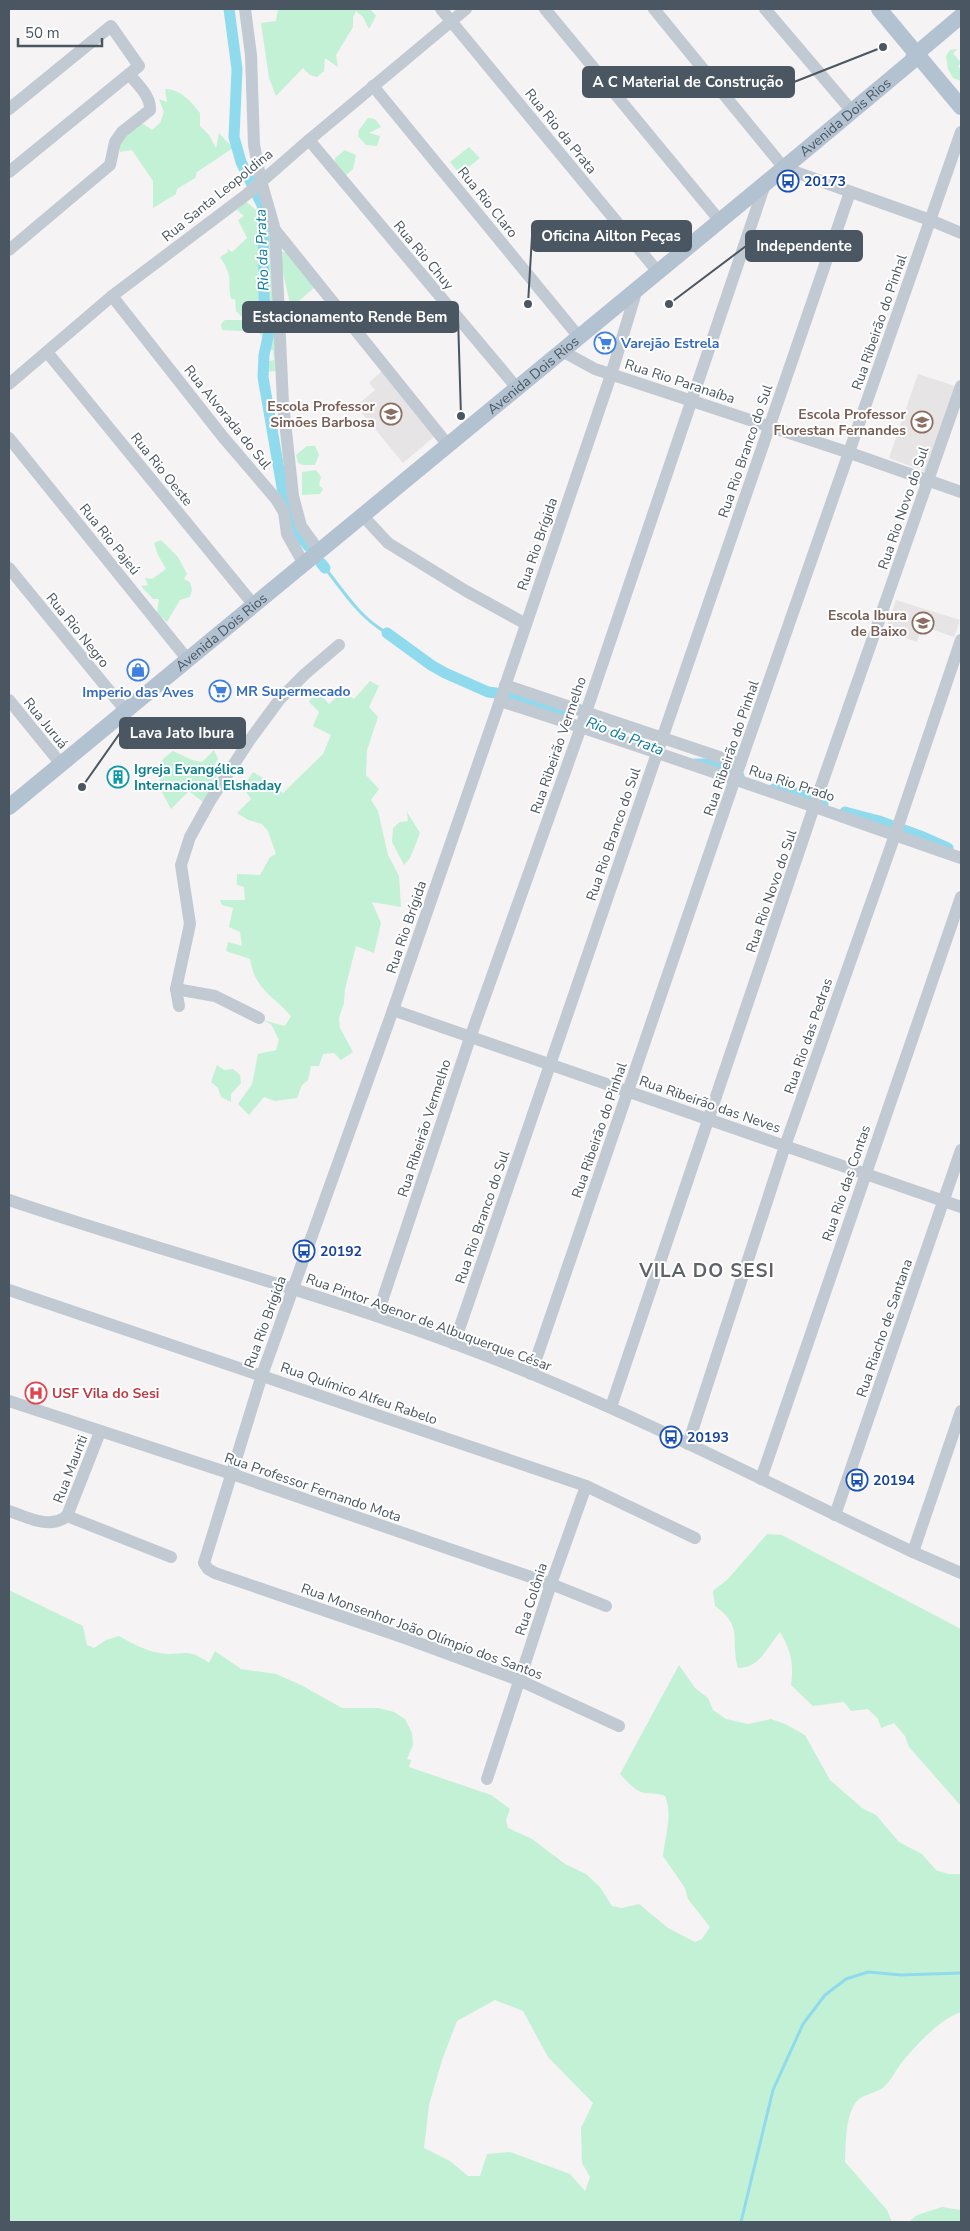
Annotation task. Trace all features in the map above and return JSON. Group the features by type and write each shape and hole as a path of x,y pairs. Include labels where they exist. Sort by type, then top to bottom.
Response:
{"main road":[{"path":"879,9 961,107"},
{"name":"Avenida Dois Rios","path":"9,807 765,184 851,110 911,62 916,54 961,16"}],"street":[{"path":"245,9 252,78 253,134 259,183 275,230 283,403 293,496 301,526 320,551"},
{"name":"Rua Rio da Prata","path":"441,9 658,272"},
{"name":"Rua Santa Leopoldina","path":"9,384 112,296 248,194 309,140 466,9"},
{"path":"545,9 720,221"},
{"path":"654,9 784,168 930,220 961,233"},
{"path":"765,9 851,110"},
{"path":"9,109 111,26 151,104 150,110 118,137 111,155 110,165 9,250"},
{"path":"9,172 134,70"},
{"name":"Rua Rio Claro","path":"373,86 579,337"},
{"name":"Rua Ribeirão do Pinhal","path":"531,1374 961,132"},
{"name":"Rua Rio Chuy","path":"309,140 517,388"},
{"name":"Rua Ribeirão Vermelho","path":"377,1316 470,1038 583,719 765,184"},
{"name":"Rua Rio Branco do Sul","path":"454,1344 850,192"},
{"path":"275,230 448,445"},
{"name":"Rua Rio Brígida","path":"211,1571 205,1566 204,1559 262,1375 393,1010 500,701 611,375 637,289"},
{"name":"Rua Alvorada do Sul","path":"112,296 223,437 276,499 284,512 288,534 304,564"},
{"name":"Rua Rio Paranaíba","path":"562,351 586,366 611,375 692,400 961,492"},
{"name":"Rua Rio Oeste","path":"47,352 253,604"},
{"name":"Rua Rio Novo do Sul","path":"611,1407 816,801 961,386"},
{"name":"Rua Rio Pajeú","path":"9,438 188,660"},
{"path":"363,516 388,543 466,591 526,624"},
{"name":"Rua Rio Negro","path":"9,568 125,710"},
{"name":"Rua Rio das Pedras","path":"688,1444 786,1146 897,830 961,640"},
{"path":"179,1006 176,989 190,924 181,872 183,855 190,837 210,801 280,699 305,674 339,646"},
{"name":"Rua Rio Prado","path":"505,685 583,719 897,830 961,858"},
{"name":"Rua Juruá","path":"9,700 61,764"},
{"name":"Rua Rio Prado","path":"500,701 583,719"},
{"name":"Rua Rio Prado","path":"659,746 738,773"},
{"name":"Rua Rio das Contas","path":"761,1479 961,897"},
{"path":"176,989 212,995 259,1018"},
{"name":"Rua Ribeirão das Neves","path":"393,1010 961,1207"},
{"name":"Rua Riacho de Santana","path":"835,1515 961,1150"},
{"name":"Rua Pintor Agenor de Albuquerque César","path":"9,1200 377,1316 531,1374 611,1407 913,1552 961,1573"},
{"name":"Rua Químico Alfeu Rabelo","path":"9,1290 586,1486 695,1538"},
{"name":"Rua Professor Fernando Mota","path":"9,1401 232,1474 551,1584 606,1606"},
{"path":"913,1552 961,1411"},
{"name":"Rua Mauriti","path":"67,1516 100,1432"},
{"name":"Rua Colônia","path":"487,1779 551,1584 586,1486"},
{"path":"9,1511 51,1523 62,1520 67,1516 170,1558"},
{"name":"Rua Monsenhor João Olímpio dos Santos","path":"211,1571 405,1638 520,1682 619,1726"}],"shaded area":[{"name":"Escola Professor Simões Barbosa","path":"383,370 436,435 403,463 356,406 375,390 369,383"},
{"name":"Escola Professor Florestan Fernandes","path":"918,374 955,386 926,472 889,458"},
{"name":"Escola Ibura de Baixo","path":"896,600 960,620 954,637 922,626 917,642 885,631"}],"green space":[{"path":"278,9 370,9 376,16 369,29 363,17 356,11 353,17 353,27 336,55 338,67 325,58 324,71 317,77 310,75 303,68 276,96 269,78 261,23 276,21"},
{"path":"958,49 953,53 961,63 958,66 961,70 961,81 953,78 948,69 946,56 950,50"},
{"path":"165,89 181,94 200,113 200,126 209,135 216,148 219,133 233,148 197,172 195,178 177,189 176,194 153,208 153,181 132,150 120,152 120,137 142,123 152,130 160,123 164,112 159,99 167,102"},
{"path":"368,118 375,119 381,127 369,133 380,136 377,146 366,145 358,136 359,130"},
{"path":"469,147 480,158 460,174 450,162"},
{"path":"345,150 356,155 353,169 345,176 336,174 335,158"},
{"path":"244,200 256,210 267,215 271,225 273,333 277,333 278,371 266,372 266,362 274,360 273,350 262,350 263,338 256,328 241,331 222,330 221,324 225,320 245,320 236,311 235,299 231,299 229,274 220,257 228,252 227,249 232,252 247,238 238,220 244,216 237,210"},
{"path":"281,252 285,252 315,287 291,308 279,255"},
{"path":"307,446 315,446 319,455 315,465 298,463 296,455"},
{"path":"316,470 321,477 319,485 323,489 320,494 302,495 302,472"},
{"path":"161,540 178,557 187,574 184,579 190,582 192,590 190,597 180,600 167,622 157,613 159,599 153,599 141,586 148,585 145,578 152,579 166,569 154,543"},
{"path":"370,681 379,686 369,707 378,717 367,750 366,775 379,789 371,800 378,811 388,855 399,876 401,907 372,902 381,923 374,953 356,946 339,1018 340,1028 353,1052 341,1060 334,1053 323,1054 319,1066 311,1066 308,1080 302,1085 297,1098 275,1101 264,1097 249,1115 238,1104 252,1084 258,1054 276,1050 279,1040 271,1024 262,1020 285,1026 291,1016 260,985 252,969 250,959 226,951 228,942 242,946 240,932 229,927 233,908 222,905 220,900 245,900 244,887 237,885 237,874 260,875 270,857 276,854 268,831 262,824 248,820 237,813 251,799 243,787 253,772 283,793 323,754 331,735 313,726 319,712 309,702 316,689 329,704 342,692 354,699"},
{"path":"214,750 218,759 215,764 217,776 210,793 203,802 189,791 171,809 158,785 162,774 159,769 163,759 173,751 192,760 202,762"},
{"path":"407,812 420,833 410,858 404,865 392,842 393,828 400,822 408,821"},
{"path":"217,1065 224,1070 233,1069 240,1075 241,1083 231,1094 231,1102 221,1097 218,1088 211,1082"},
{"path":"767,1534 782,1535 961,1629 961,1806 909,1747 905,1736 894,1723 881,1728 878,1719 868,1709 851,1711 844,1702 813,1706 791,1685 791,1657 780,1632 758,1660 746,1667 738,1668 733,1627 724,1613 715,1606 713,1591 728,1579"},
{"path":"9,1590 83,1626 87,1645 94,1648 106,1640 119,1636 154,1652 167,1654 189,1653 209,1663 215,1651 241,1669 276,1674 301,1685 342,1708 378,1708 394,1712 405,1719 412,1733 413,1745 407,1759 411,1760 409,1767 491,1795 510,1809 506,1820 508,1828 532,1839 565,1864 586,1874 600,1887 612,1906 622,1908 639,1904 668,1928 695,1942 702,1939 710,1927 688,1899 685,1888 663,1856 668,1826 668,1810 665,1796 637,1790 620,1774 679,1665 695,1688 708,1698 713,1710 726,1719 748,1724 771,1719 805,1735 830,1780 862,1808 876,1815 899,1842 922,1854 936,1870 948,1874 961,1874 961,2012 945,2020 922,2040 885,2086 857,2101 851,2111 847,2126 845,2162 887,2210 892,2222 9,2222","holes":["495,2000 523,2011 548,2057 593,2103 581,2128 582,2163 590,2177 585,2191 570,2174 510,2152 487,2154 480,2176 468,2176 450,2161 424,2148 429,2105 442,2060 457,2021"]},
{"path":"942,2207 961,2210 961,2222 909,2222 917,2215"}],"waterway":[{"name":"Rio da Prata","path":"229,9 237,69 234,137 241,162 263,207 264,298 269,332 264,355 263,377 288,522 309,547"},
{"name":"Rio da Prata","path":"321,563 325,568"},
{"name":"Rio da Prata","path":"325,568 361,612 377,627 387,633"},
{"name":"Rio da Prata","path":"387,633 445,673 488,692 512,695 563,715"},
{"name":"Rio da Prata","path":"695,764 714,764 739,776"},
{"name":"Rio da Prata","path":"774,789 809,796 823,804"},
{"name":"Rio da Prata","path":"845,812 879,821 948,848"},
{"path":"741,2222 773,2090 803,2024 825,1995 846,1979 868,1972 901,1975 961,1973"}],"place":[{"name":"A C Material de Construção","path":"883,47"},
{"name":"20173","path":"788,181"},
{"name":"Oficina Ailton Peças","path":"528,304"},
{"name":"Independente","path":"669,304"},
{"name":"Varejão Estrela","path":"605,343"},
{"name":"Escola Professor Simões Barbosa","path":"391,414"},
{"name":"Estacionamento Rende Bem","path":"461,416"},
{"name":"Escola Professor Florestan Fernandes","path":"922,422"},
{"name":"Escola Ibura de Baixo","path":"923,623"},
{"name":"Imperio das Aves","path":"138,670"},
{"name":"MR Supermecado","path":"220,691"},
{"name":"Igreja Evangélica Internacional Elshaday","path":"118,777"},
{"name":"Lava Jato Ibura","path":"82,787"},
{"name":"20192","path":"304,1251"},
{"name":"USF Vila do Sesi","path":"36,1393"},
{"name":"20193","path":"671,1437"},
{"name":"20194","path":"857,1480"}],"district":[{"name":"VILA DO SESI","path":"707,1270"}]}
